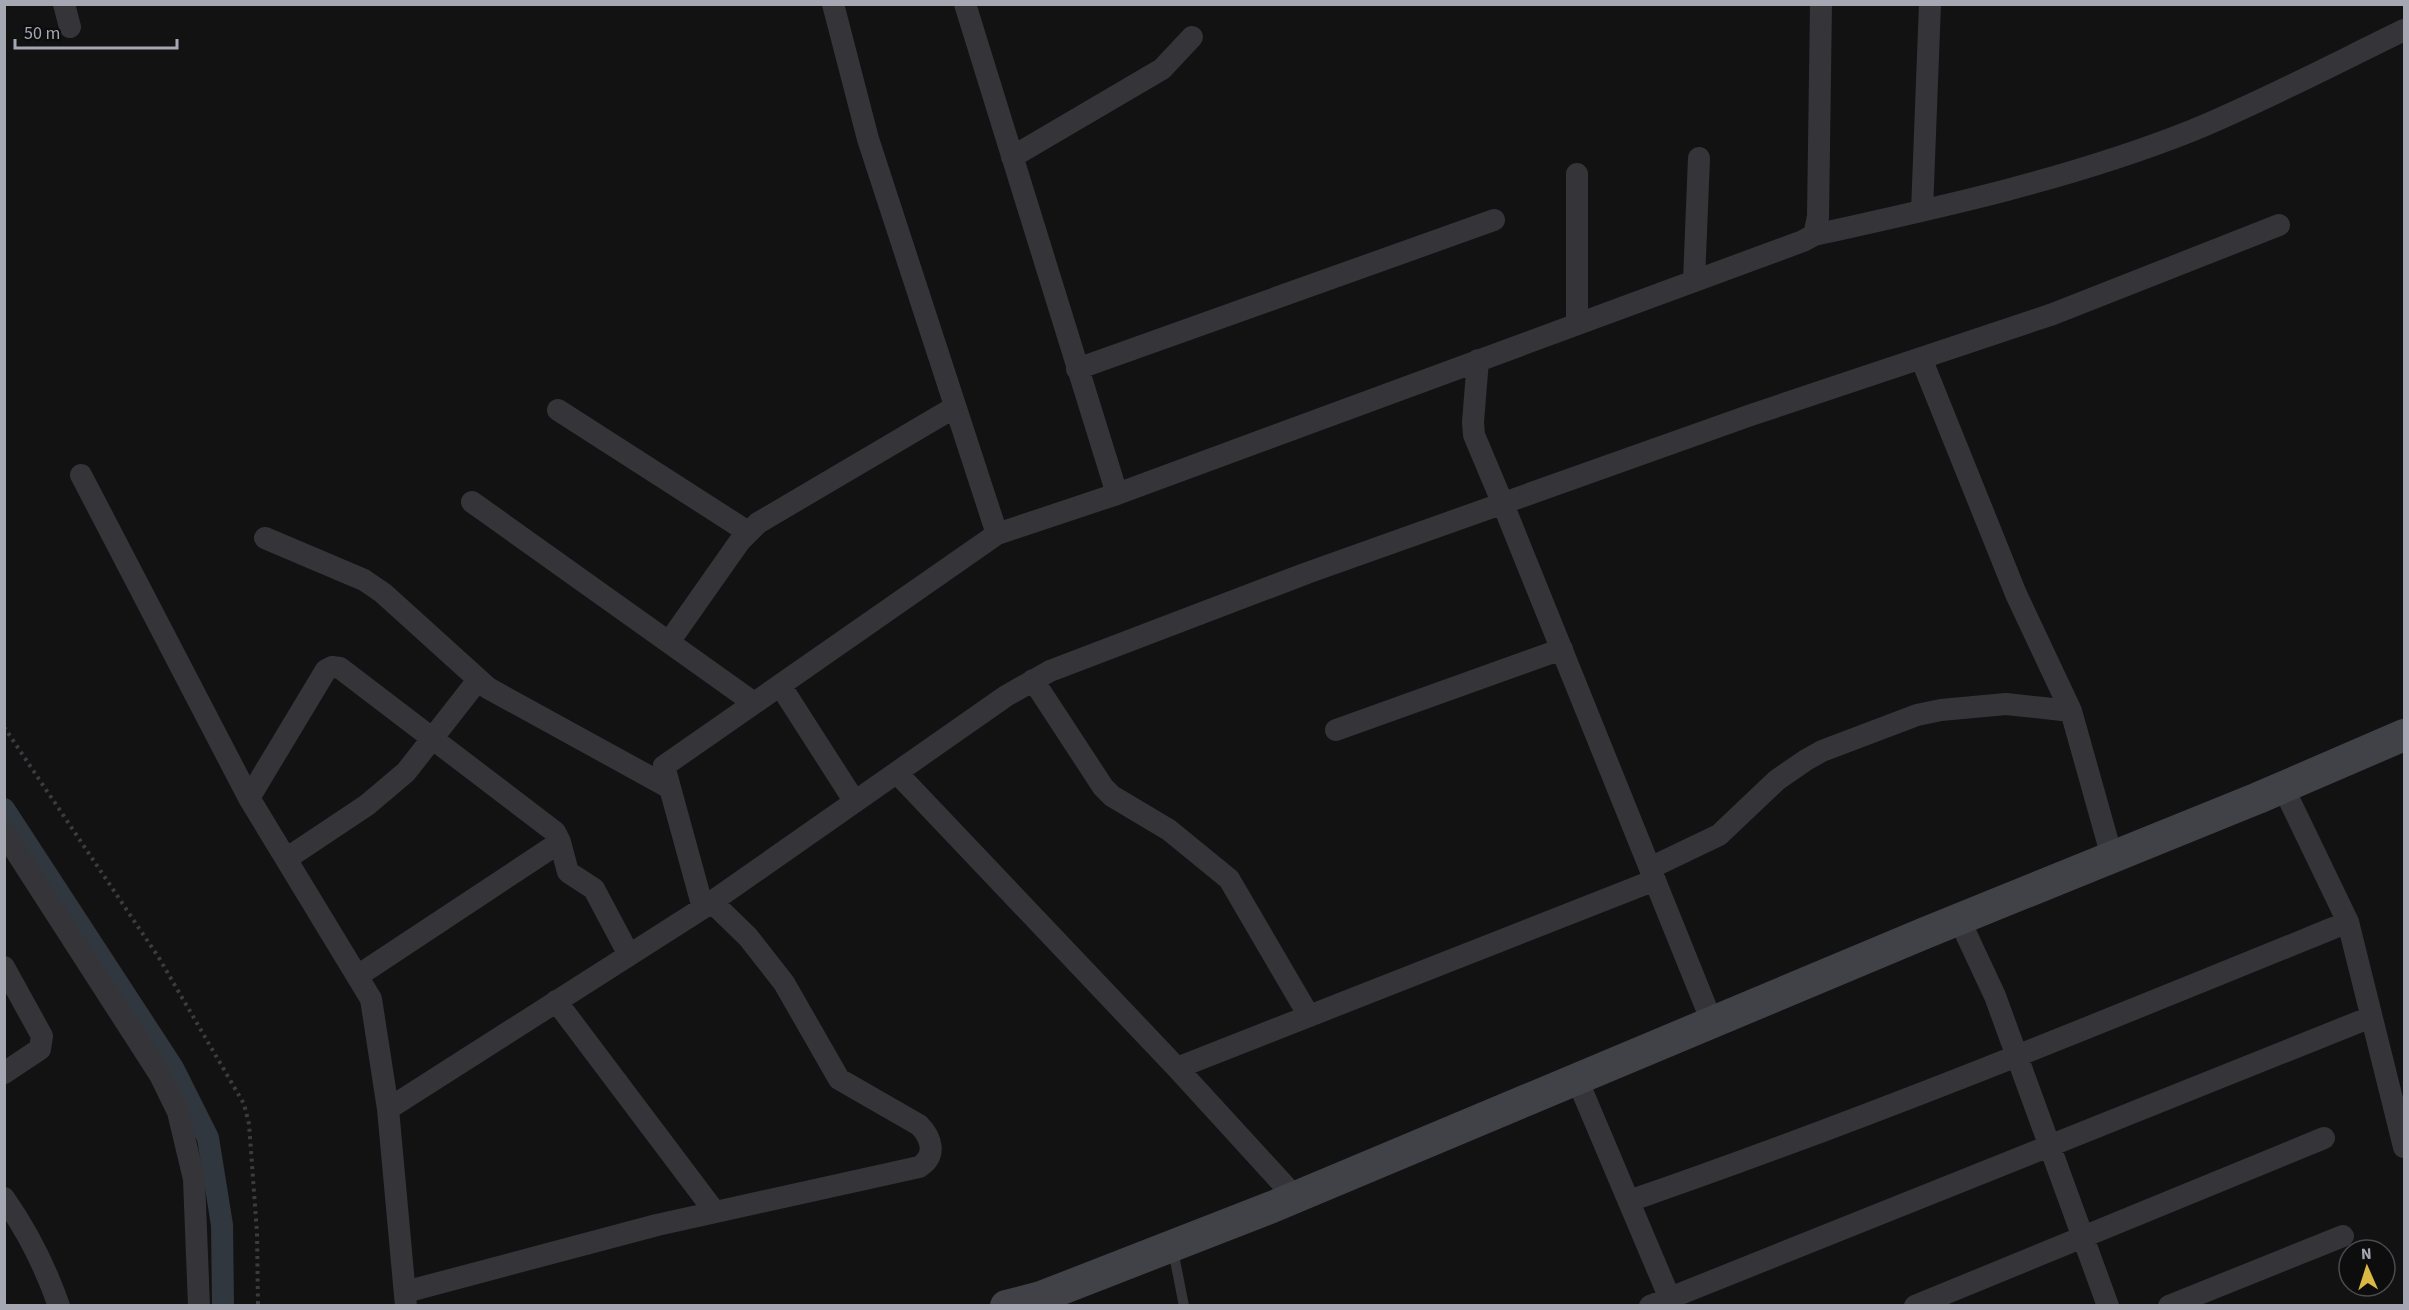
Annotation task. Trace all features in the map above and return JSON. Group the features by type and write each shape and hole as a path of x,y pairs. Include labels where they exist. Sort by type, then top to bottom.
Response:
{"street":[{"path":"64,4 70,27"},
{"path":"833,4 868,139 997,534"},
{"path":"965,4 1117,494"},
{"path":"1814,235 1818,217 1821,4"},
{"path":"1922,211 1930,4"},
{"path":"81,475 249,798 359,975 371,999 375,1012 388,1108 406,1299 657,1225 919,1167 930,1157 931,1149 925,1131 919,1125 839,1079 784,983 748,937 708,905 664,766 997,534 1117,494 1814,235 2041,181 2118,157 2190,131 2253,104 2404,30"},
{"path":"1012,157 1162,69 1192,37"},
{"path":"1694,281 1699,158"},
{"path":"1577,174 1577,323"},
{"path":"1077,369 1494,220"},
{"path":"388,1108 708,905 897,773 1033,680 1050,671 1296,578 1751,415 2053,314 2279,225"},
{"path":"1921,358 2016,594 2071,711 2112,857"},
{"path":"1478,360 1474,435 1713,1022"},
{"path":"669,642 748,532 758,523 955,407"},
{"path":"558,410 748,532"},
{"path":"472,502 754,703"},
{"path":"265,537 364,580 383,593 488,688 670,788"},
{"path":"1336,730 1562,649"},
{"path":"249,798 326,670 332,667 340,668 555,832 568,872 594,889 629,955"},
{"path":"286,859 367,805 406,772 478,680"},
{"path":"1033,680 1103,787 1112,796 1169,830 1229,879 1310,1016"},
{"path":"780,685 855,802"},
{"path":"1178,1068 1653,874 1719,835 1763,793 1806,760 1822,751 1906,719 1941,710 2006,704 2071,711"},
{"path":"1006,1305 1041,1297 1295,1197 1959,919 2283,788 2404,735"},
{"path":"897,773 1178,1068 1295,1197"},
{"path":"2283,788 2348,922 2404,1147"},
{"path":"4,833 160,1075 178,1112 194,1179 200,1305"},
{"path":"359,975 560,842"},
{"path":"1959,919 1995,996 2108,1305"},
{"path":"1629,1201 1721,1169 2017,1057 2348,922"},
{"path":"4,967 42,1036 43,1043 40,1049 4,1073"},
{"path":"556,1001 715,1212"},
{"path":"1577,1079 1629,1201 1664,1303 2049,1145 2371,1017"},
{"path":"1915,1305 2324,1138"},
{"path":"4,1198 26,1230 46,1270 59,1305"},
{"path":"2169,1305 2343,1236"}],"lane":[{"path":"1172,1246 1184,1305"}],"path":[{"path":"4,727 159,958 244,1104 249,1124 258,1305"}],"waterway":[{"path":"4,809 173,1068 208,1138 222,1225 223,1306"}]}
